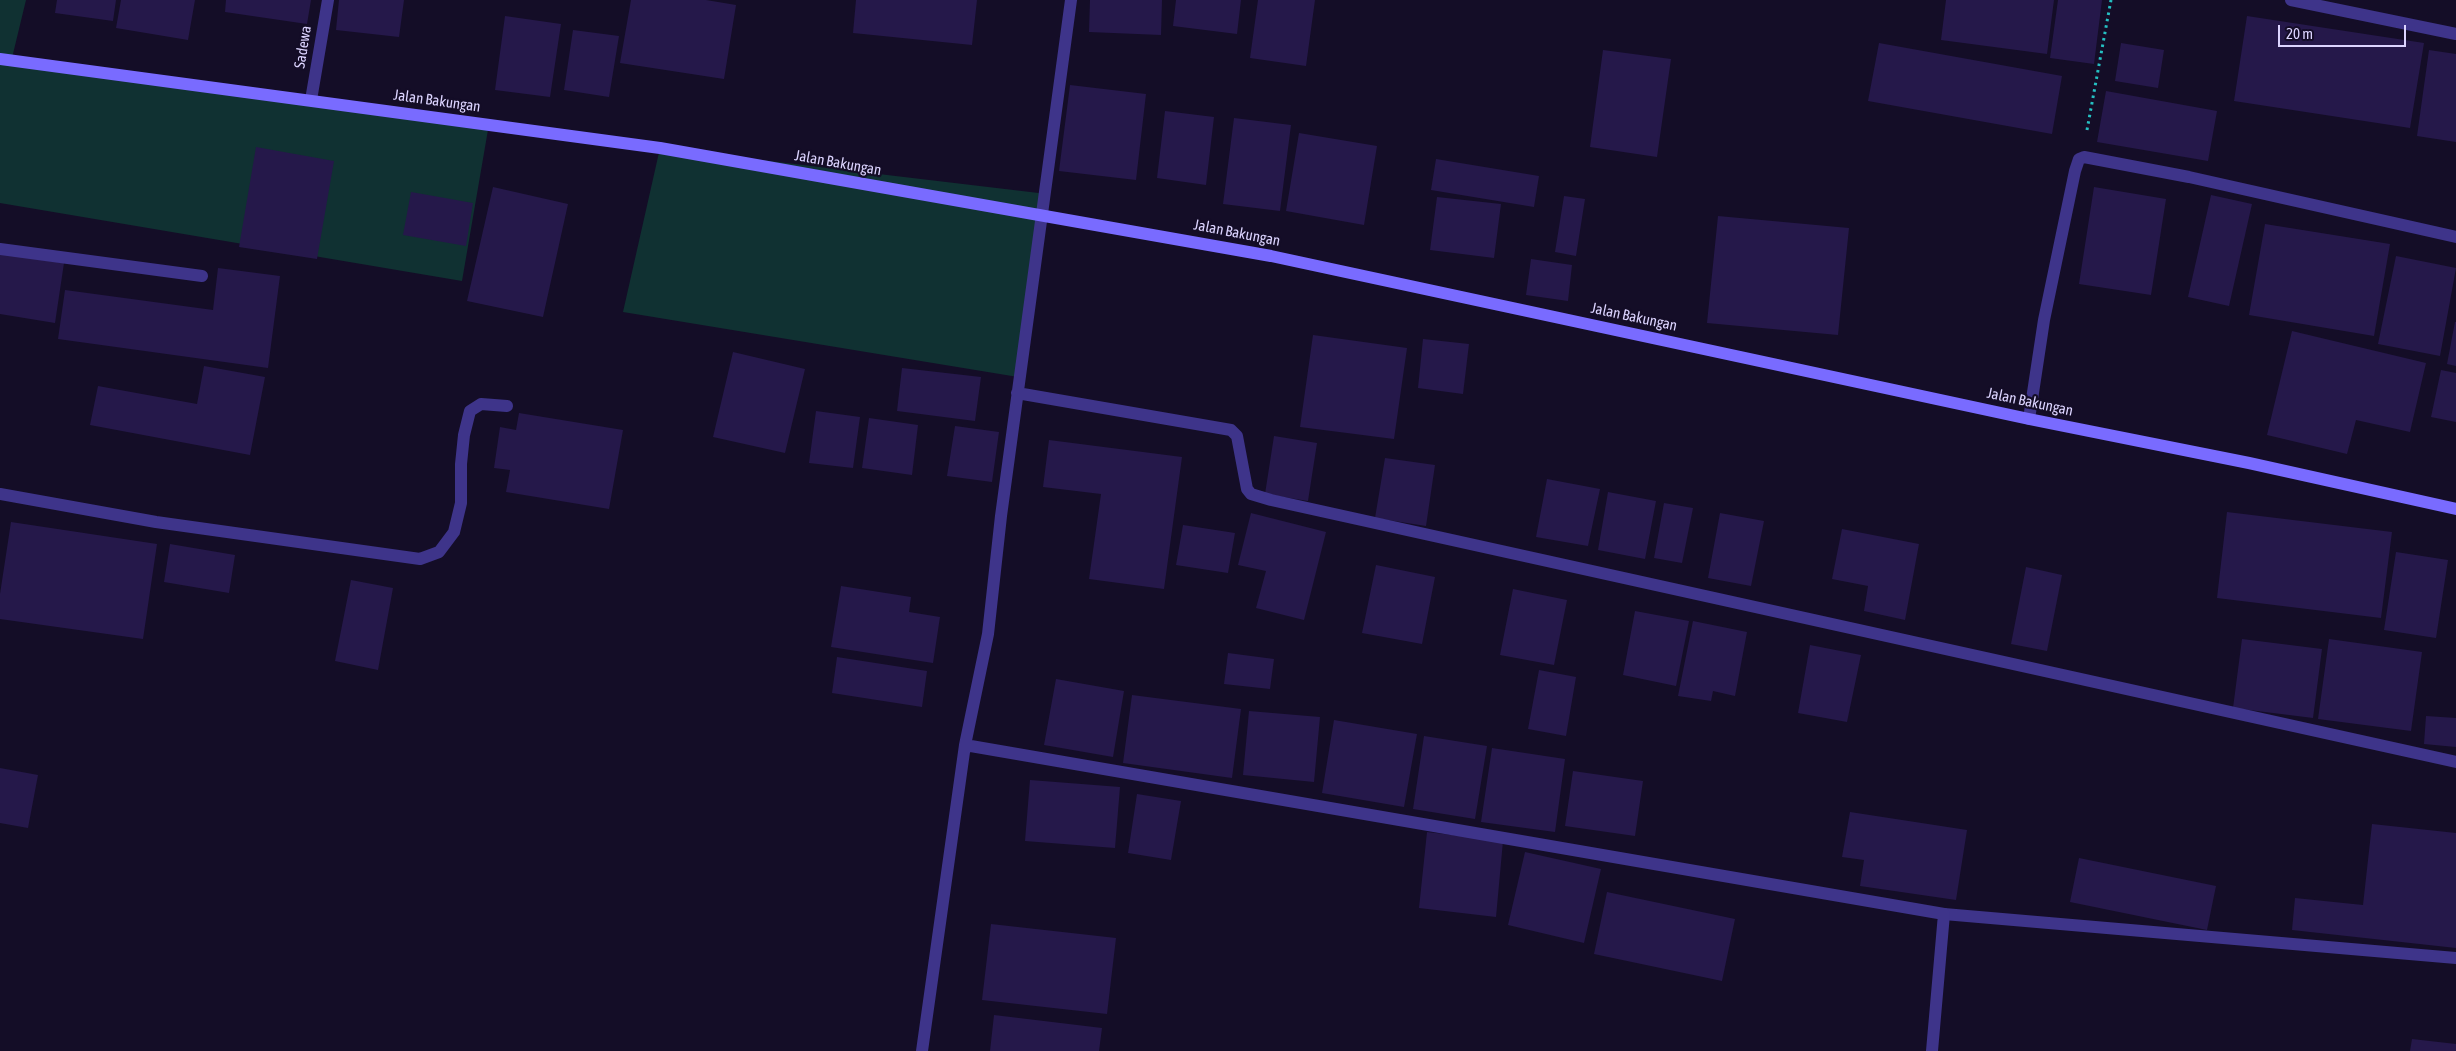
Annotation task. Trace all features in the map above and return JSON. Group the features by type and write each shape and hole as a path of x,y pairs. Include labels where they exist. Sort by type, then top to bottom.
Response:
{"street":[{"name":"Sadewa","path":"311,100 328,0"},
{"path":"922,1051 965,745 988,634 1017,393 1071,0"},
{"path":"2291,0 2456,34"},
{"name":"Jalan Bakungan","path":"0,59 660,148 1042,214 1271,256 2029,419 2249,463 2456,509"},
{"path":"2029,419 2044,320 2073,180 2079,159 2084,156 2189,177 2456,237"},
{"path":"0,249 202,276"},
{"path":"1017,393 1231,430 1238,436 1247,489 1251,494 1271,500 2456,762"},
{"path":"0,494 166,523 420,559 439,552 454,532 461,503 461,464 464,435 470,411 481,404 508,406"},
{"path":"965,745 1944,914 2456,958"},
{"path":"1932,1051 1944,914"}],"path":[{"path":"2085,138 2111,0"}],"green space":[{"path":"0,0 26,0 12,58 489,124 462,281 0,203"},
{"path":"660,148 1047,194 1018,377 623,312"}],"building":[{"path":"57,0 116,0 113,21 55,13"},
{"path":"121,0 195,0 188,40 116,28"},
{"path":"226,0 311,0 307,24 225,12"},
{"path":"339,0 404,0 399,37 336,30"},
{"path":"631,0 706,0 736,5 724,79 620,63"},
{"path":"856,0 977,0 972,45 853,33"},
{"path":"1090,0 1162,0 1161,35 1089,32"},
{"path":"1176,0 1241,0 1237,34 1173,26"},
{"path":"1258,0 1315,0 1306,66 1250,58"},
{"path":"1946,0 2054,0 2047,54 1941,40"},
{"path":"2058,0 2102,0 2094,64 2050,58"},
{"path":"505,16 561,24 550,97 495,90"},
{"path":"2247,16 2424,43 2410,128 2234,101"},
{"path":"573,30 619,36 609,97 564,90"},
{"path":"1879,43 2062,76 2052,134 1868,101"},
{"path":"2121,43 2164,50 2158,88 2115,81"},
{"path":"1603,50 1671,59 1657,157 1590,147"},
{"path":"2429,50 2456,54 2456,142 2417,136"},
{"path":"1070,85 1146,94 1136,180 1059,171"},
{"path":"2106,91 2217,111 2208,161 2097,142"},
{"path":"1165,111 1214,117 1206,185 1157,178"},
{"path":"1234,118 1291,125 1280,211 1223,204"},
{"path":"1299,133 1377,146 1364,225 1286,211"},
{"path":"256,147 334,161 317,259 239,247"},
{"path":"1436,159 1539,176 1534,207 1431,190"},
{"path":"493,187 568,204 543,317 467,301"},
{"path":"2094,187 2166,199 2151,295 2079,284"},
{"path":"411,192 473,203 466,246 403,235"},
{"path":"2211,195 2252,204 2229,306 2188,297"},
{"path":"1564,196 1585,199 1576,256 1555,252"},
{"path":"1437,197 1501,204 1494,258 1430,250"},
{"path":"1718,216 1849,228 1838,335 1707,323"},
{"path":"2265,224 2390,244 2374,336 2249,315"},
{"path":"0,254 64,263 55,323 0,314"},
{"path":"2396,256 2456,268 2440,356 2378,344"},
{"path":"1531,259 1572,265 1568,301 1526,295"},
{"path":"218,268 280,276 268,368 58,339 65,290 213,310"},
{"path":"2456,322 2456,366 2447,364"},
{"path":"2292,331 2426,363 2410,432 2356,420 2347,454 2267,435"},
{"path":"1313,335 1407,348 1394,439 1300,427"},
{"path":"1423,339 1469,344 1463,394 1418,388"},
{"path":"733,352 805,369 785,453 713,437"},
{"path":"204,366 265,377 250,455 90,425 98,386 197,404"},
{"path":"902,368 981,377 975,421 897,411"},
{"path":"2441,370 2456,373 2456,422 2431,417"},
{"path":"816,411 860,417 853,468 809,463"},
{"path":"519,413 623,430 609,509 506,492 510,470 494,468 500,427 516,430"},
{"path":"869,418 918,425 912,475 862,468"},
{"path":"955,426 999,432 992,482 947,476"},
{"path":"1274,436 1317,443 1308,501 1265,494"},
{"path":"1049,440 1182,457 1164,589 1089,579 1101,494 1043,487"},
{"path":"1385,458 1435,465 1426,526 1375,518"},
{"path":"1547,479 1600,489 1588,546 1536,537"},
{"path":"1608,492 1656,501 1645,559 1598,550"},
{"path":"1664,503 1693,508 1682,563 1654,558"},
{"path":"2227,512 2392,532 2381,618 2217,598"},
{"path":"1251,513 1326,532 1304,620 1256,608 1266,571 1238,565"},
{"path":"1720,513 1764,521 1751,586 1708,578"},
{"path":"11,522 157,544 143,639 0,619 0,594"},
{"path":"1183,525 1235,533 1228,573 1176,565"},
{"path":"1842,529 1919,544 1905,620 1864,611 1868,586 1832,579"},
{"path":"170,544 235,555 229,593 164,582"},
{"path":"2396,552 2448,560 2436,638 2384,630"},
{"path":"1376,565 1435,577 1422,644 1362,633"},
{"path":"2026,567 2062,575 2047,651 2011,644"},
{"path":"351,580 393,588 378,670 335,661"},
{"path":"841,586 911,597 909,612 940,617 933,663 831,647"},
{"path":"1513,589 1567,600 1554,665 1500,655"},
{"path":"1635,611 1689,621 1676,686 1623,675"},
{"path":"1693,621 1747,632 1735,696 1713,691 1711,701 1678,696"},
{"path":"2242,639 2322,649 2313,718 2233,708"},
{"path":"2329,639 2422,652 2411,731 2318,719"},
{"path":"1810,645 1861,655 1847,722 1798,713"},
{"path":"1228,653 1274,659 1270,689 1224,684"},
{"path":"837,657 927,671 922,707 832,693"},
{"path":"1539,670 1576,677 1566,736 1528,729"},
{"path":"1056,679 1124,691 1113,757 1044,745"},
{"path":"1132,695 1241,709 1232,778 1123,763"},
{"path":"1249,711 1320,717 1314,782 1243,775"},
{"path":"2426,716 2456,718 2456,747 2424,744"},
{"path":"1334,720 1417,734 1404,807 1322,793"},
{"path":"1424,736 1487,746 1475,819 1413,809"},
{"path":"1492,748 1565,759 1555,832 1481,822"},
{"path":"0,768 38,775 28,828 0,823"},
{"path":"1573,771 1643,781 1635,836 1565,826"},
{"path":"1030,780 1120,787 1115,848 1025,841"},
{"path":"1137,794 1181,801 1171,860 1128,853"},
{"path":"1850,812 1967,830 1956,900 1860,886 1864,860 1842,857"},
{"path":"2372,824 2456,833 2456,948 2292,930 2295,898 2363,905"},
{"path":"1427,832 1503,841 1496,917 1419,908"},
{"path":"1525,852 1601,869 1584,943 1508,925"},
{"path":"2079,858 2216,886 2207,930 2070,902"},
{"path":"1607,892 1735,919 1722,981 1594,954"},
{"path":"991,924 1116,938 1107,1014 982,1000"},
{"path":"994,1015 1102,1028 1099,1051 990,1051"},
{"path":"2412,1039 2456,1044 2456,1051 2410,1051"}]}
